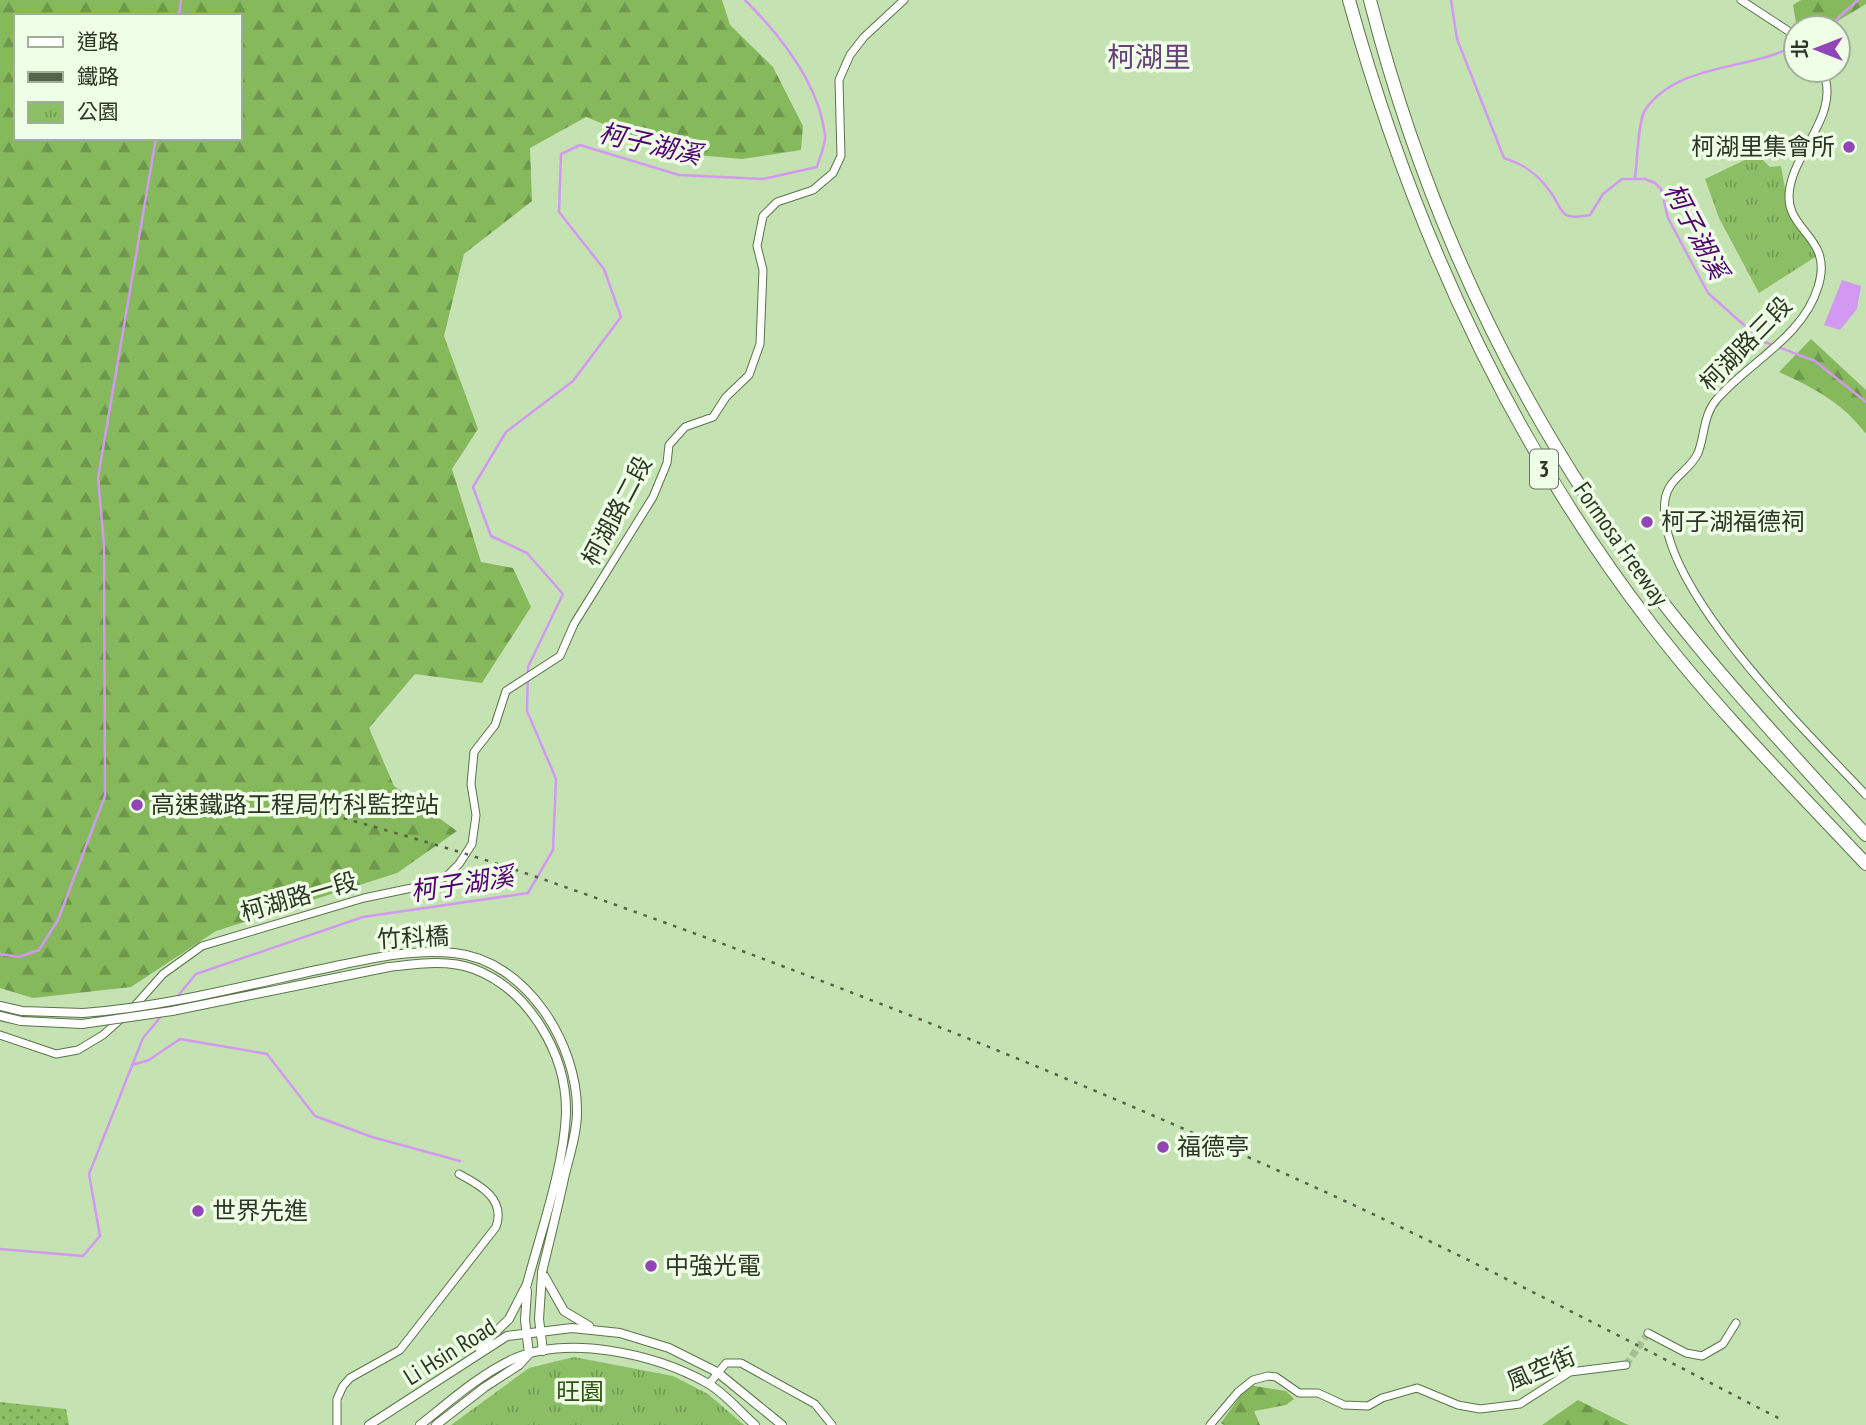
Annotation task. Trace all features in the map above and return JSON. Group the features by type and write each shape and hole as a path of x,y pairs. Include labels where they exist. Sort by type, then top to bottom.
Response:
{"highway":[{"name":"Formosa Freeway","path":"1349,0 1391,141 1436,256 1491,372 1545,470 1652,625 1736,724 1866,864"},
{"name":"Formosa Freeway","path":"1370,0 1397,98 1447,230 1510,366 1552,439 1588,498 1672,612 1750,709 1866,835"}],"street":[{"name":"柯湖路二段","path":"506,691 560,656 574,624 653,497 667,463 670,445 685,427 713,417 726,397 749,375 760,344 762,270 757,246 762,216 777,202 813,190 833,173 841,156 839,80 850,55 864,37 904,0"},
{"path":"1741,0 1782,27"},
{"name":"柯湖路三段","path":"1826,84 1829,94 1825,112 1797,164 1788,200 1800,226 1819,248 1822,274 1813,301 1768,355 1711,407 1695,459 1670,485 1665,496 1666,528 1692,586 1746,663 1866,794"},
{"name":"柯湖路一段","path":"0,1035 43,1052 56,1054 78,1050 103,1035 132,1009 163,974 202,946 364,898 426,885 447,876 472,845 476,815 471,784 474,752 495,724 506,691"},
{"name":"竹科橋","path":"0,1006 22,1011 83,1013 167,1002 387,956 455,953 482,960 511,977 535,1000 557,1033 573,1074 577,1112 542,1272 540,1330 543,1351"},
{"name":"竹科橋","path":"0,1016 21,1021 82,1024 172,1012 375,970 420,964 450,964 473,969 503,986 527,1007 548,1039 561,1074 566,1112 561,1148 527,1284"},
{"path":"337,1425 337,1399 343,1386 350,1378 400,1350 496,1227 497,1205 487,1190 459,1174"},
{"path":"542,1272 564,1311 586,1325 603,1330"},
{"path":"436,1425 519,1365 529,1354 526,1332 527,1284"},
{"path":"452,1370 509,1319 527,1284"},
{"path":"1648,1332 1686,1353 1702,1356 1723,1344 1736,1323"},
{"name":"Li Hsin Road","path":"369,1425 507,1336 540,1330 603,1330 669,1348 717,1372 782,1425"},
{"name":"Li Hsin Road","path":"420,1425 479,1379 529,1354 543,1351 618,1350 662,1363 709,1384 755,1425"},
{"path":"709,1384 726,1363 741,1363 815,1404 832,1425"},
{"path":"1210,1425 1238,1392 1253,1381 1268,1376 1276,1377 1299,1393 1318,1394 1344,1405 1368,1406 1382,1398 1417,1388 1458,1405 1480,1409 1520,1404 1570,1373 1626,1365"}],"green space":[{"path":"0,0 722,0 730,25 773,67 803,126 801,150 742,159 675,153 586,117 530,148 532,201 464,254 444,336 478,429 452,469 481,562 513,568 531,607 482,683 415,674 369,728 394,786 457,831 397,873 216,931 131,987 33,998 0,988"},
{"path":"1801,0 1866,0 1866,4 1849,14 1795,14 1793,5"},
{"path":"1757,154 1770,167 1781,166 1792,214 1820,254 1759,293 1719,218 1705,179"},
{"path":"1811,339 1866,390 1866,434 1848,413 1827,397 1779,372"},
{"name":"旺園","path":"574,1357 673,1376 708,1394 744,1425 451,1425 529,1368"},
{"path":"1248,1385 1286,1391 1294,1399 1286,1405 1254,1411 1260,1425 1224,1425 1221,1423"},
{"path":"1578,1400 1626,1424 1629,1425 1542,1425"},
{"path":"0,1402 66,1409 69,1425 0,1425"}],"shaded area":[{"path":"1842,280 1861,286 1857,309 1840,330 1824,325"}],"waterway":[{"path":"179,14 181,0"},
{"name":"柯子湖溪","path":"176,998 196,974 363,917 528,893 553,850 556,779 527,711 528,667 563,594 527,553 491,536 473,487 506,432 573,381 621,317 604,269 559,212 561,154 580,145 679,175 763,179 817,167 825,135 815,97 784,44 745,0"},
{"name":"柯子湖溪","path":"1451,0 1457,39 1504,158 1534,174 1549,190 1563,213 1572,217 1590,215 1603,194 1622,179 1645,179 1655,183 1661,189 1668,218 1708,293 1762,341 1815,361 1866,402"},
{"path":"1842,14 1858,0"},
{"path":"1635,179 1643,116 1659,94 1695,75 1782,51"},
{"path":"0,954 19,957 39,950 58,920 105,796 104,545 98,478 156,140"},
{"name":"柯子湖溪","path":"0,1249 83,1256 100,1236 89,1174 143,1038 163,1014"},
{"path":"132,1065 149,1060 180,1039 267,1054 315,1116 372,1137 460,1161"}],"tunnel":[{"path":"1626,1365 1648,1333"}],"railway":[{"path":"253,792 548,881 754,955 958,1034 1160,1119 1360,1208 1573,1312 1784,1421"}],"place":[{"name":"柯湖里集會所","path":"1849,147"},
{"name":"柯子湖福德祠","path":"1647,522"},
{"name":"高速鐵路工程局竹科監控站","path":"137,805"},
{"name":"福德亭","path":"1163,1147"},
{"name":"世界先進","path":"198,1211"},
{"name":"中強光電","path":"651,1266"}],"district":[{"name":"柯湖里","path":"1149,57"}]}
